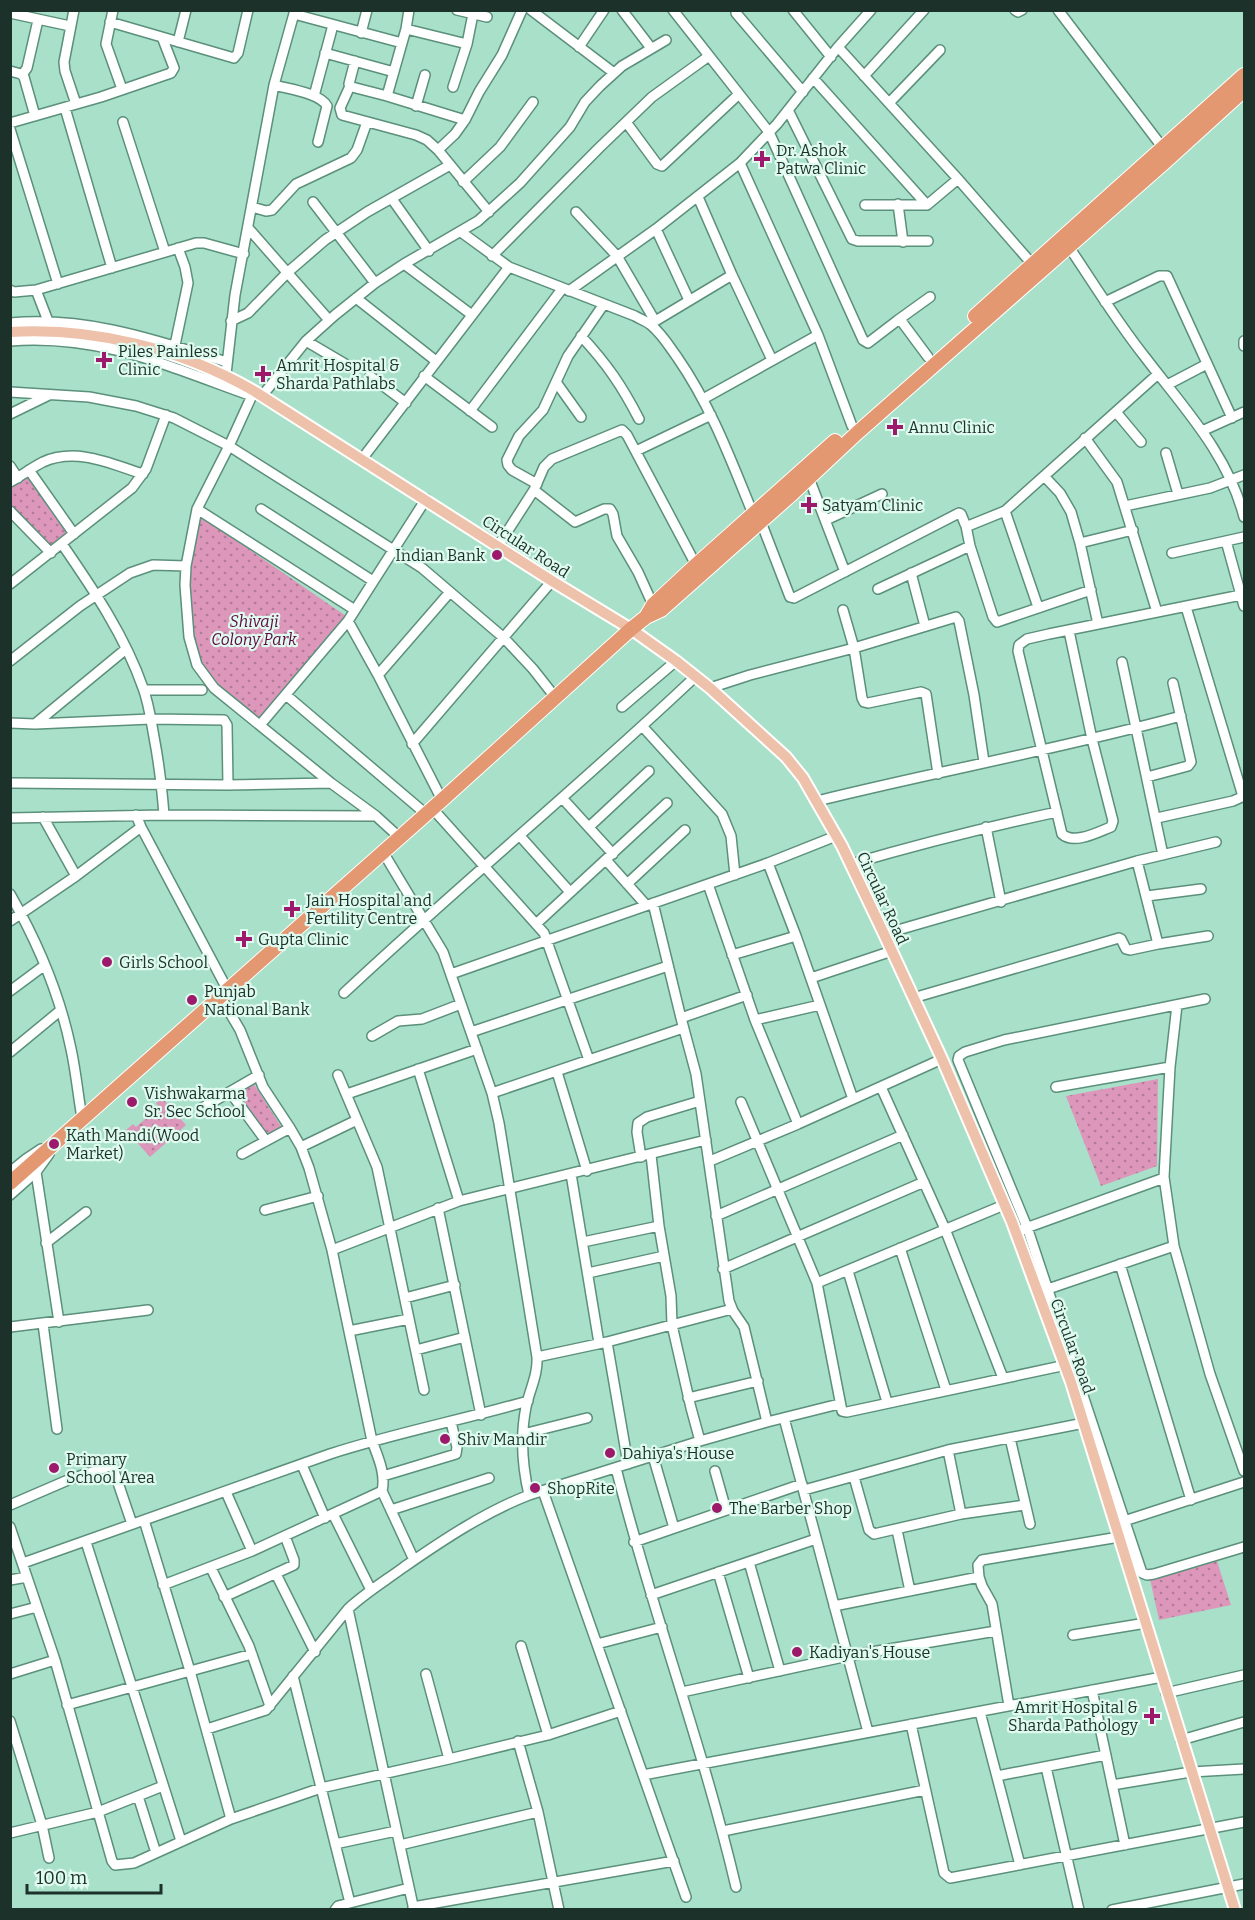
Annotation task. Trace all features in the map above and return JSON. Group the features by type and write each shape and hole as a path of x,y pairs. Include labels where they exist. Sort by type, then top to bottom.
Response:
{"highway":[{"path":"650,611 661,610 855,429 1069,247 1245,75"},
{"path":"10,1182 434,808 631,629 696,565 808,478 928,357 1162,154 1245,90"}],"main road":[{"name":"Circular Road","path":"10,332 58,331 98,336 135,343 220,369 256,394 631,629 696,676 794,765 836,836 885,934 942,1059 1015,1232 1066,1365 1120,1523 1119,1537 1235,1910"}],"street":[{"path":"74,10 64,67 76,104"},
{"path":"113,10 106,44 122,89"},
{"path":"178,42 186,10"},
{"path":"110,22 234,58 238,53 248,10"},
{"path":"361,33 367,10"},
{"path":"387,96 406,29 409,10"},
{"path":"457,10 487,17"},
{"path":"438,150 455,134 465,120 502,55 522,10"},
{"path":"531,10 614,73"},
{"path":"579,47 604,10"},
{"path":"622,10 651,48"},
{"path":"674,10 769,132 863,340 868,342 930,297"},
{"path":"792,10 831,57"},
{"path":"470,411 565,290 656,229 740,163 789,110 838,47 872,10"},
{"path":"864,76 924,10"},
{"path":"1015,10 1018,12 1022,10"},
{"path":"1058,10 1162,154"},
{"path":"10,323 48,321 115,330 175,345 220,369 232,330 231,322 274,85 295,12 333,25 402,43"},
{"path":"10,13 33,16 70,26"},
{"path":"736,13 803,92"},
{"path":"453,87 474,14"},
{"path":"22,75 27,68 33,16"},
{"path":"314,96 333,25"},
{"path":"406,29 467,44"},
{"path":"10,123 65,108 172,71 174,68 162,37"},
{"path":"399,837 376,816 214,688 197,665 189,637 185,585 186,566 197,509 256,394 306,341 375,283 461,232 489,212 520,183 570,127 585,102 614,73 666,40"},
{"path":"838,47 890,102 1033,265"},
{"path":"890,102 940,50"},
{"path":"325,53 394,72"},
{"path":"492,256 652,98 709,56"},
{"path":"354,61 350,86 340,108 341,113 346,117 421,137 438,150 489,212"},
{"path":"10,71 22,75"},
{"path":"22,75 35,116"},
{"path":"416,106 425,75"},
{"path":"813,78 927,205"},
{"path":"274,85 323,100 327,106 318,142"},
{"path":"350,86 465,120"},
{"path":"626,122 657,164 662,166 739,94"},
{"path":"464,182 500,147 533,102"},
{"path":"65,108 112,268"},
{"path":"789,110 852,238 858,241 928,241"},
{"path":"123,122 165,252"},
{"path":"252,207 266,211 272,210 296,184 351,158 357,150 367,122"},
{"path":"10,129 58,284"},
{"path":"740,163 818,335 855,429"},
{"path":"231,322 248,313 288,272 336,233 367,212 392,200 450,165"},
{"path":"865,205 927,205 958,179"},
{"path":"698,197 772,360"},
{"path":"392,200 429,251"},
{"path":"313,202 375,283"},
{"path":"898,204 903,242"},
{"path":"576,212 617,256 653,323 703,399 791,598 795,598 959,513 966,526 970,546 995,621 999,622 1091,590"},
{"path":"249,229 329,320"},
{"path":"656,229 689,300"},
{"path":"461,232 509,267 653,323"},
{"path":"10,290 15,292 36,290 200,243 244,254"},
{"path":"1069,247 1105,302 1202,431 1232,481 1245,517"},
{"path":"175,345 188,283 178,248"},
{"path":"404,264 472,315"},
{"path":"362,459 509,267"},
{"path":"653,323 732,275"},
{"path":"1105,302 1159,276 1167,276 1232,418"},
{"path":"36,290 48,321"},
{"path":"356,298 436,361"},
{"path":"604,304 568,356 545,407 519,436 507,460 512,470 536,487 575,522 604,509 610,509 617,536 638,572 650,611"},
{"path":"898,320 928,357"},
{"path":"703,399 818,335"},
{"path":"581,336 602,358 623,387 639,420"},
{"path":"10,341 68,341 107,347 163,362 256,394"},
{"path":"306,341 345,364"},
{"path":"1245,341 1245,346"},
{"path":"1167,385 1207,364"},
{"path":"966,526 1005,511 1158,374"},
{"path":"370,376 406,403"},
{"path":"424,376 492,427"},
{"path":"556,382 581,417"},
{"path":"10,392 110,400 136,406 166,416 229,446 422,568 504,638 555,697"},
{"path":"10,414 51,394"},
{"path":"1116,412 1141,442"},
{"path":"1202,431 1245,412"},
{"path":"636,451 711,415"},
{"path":"10,584 125,495 143,474 166,416"},
{"path":"498,546 536,487 549,461 622,430 636,451 696,565"},
{"path":"1085,438 1115,479 1133,530 1157,612"},
{"path":"1166,453 1178,494"},
{"path":"10,466 14,480 47,460 74,455 94,458 143,474"},
{"path":"29,470 74,534"},
{"path":"1125,506 1210,488 1245,475"},
{"path":"1044,476 1069,506 1080,543 1098,624"},
{"path":"808,478 844,572"},
{"path":"826,520 882,494"},
{"path":"260,724 348,621 426,499"},
{"path":"197,509 355,610"},
{"path":"261,509 373,581"},
{"path":"10,511 51,552"},
{"path":"1005,511 1038,607"},
{"path":"1080,543 1133,530"},
{"path":"1172,553 1245,537"},
{"path":"1226,541 1245,606"},
{"path":"62,544 97,595 144,690 162,784 165,815"},
{"path":"878,590 970,546"},
{"path":"10,661 122,577 153,565 186,566"},
{"path":"911,573 925,626"},
{"path":"412,744 552,580"},
{"path":"378,675 450,592"},
{"path":"1069,631 1092,739 1113,817 1112,825 1088,835 1067,838 1062,835 1041,749 1018,648 1021,643 1028,639 1241,595"},
{"path":"1156,818 1233,801 1244,796 1185,607"},
{"path":"843,610 854,648 864,702 926,693 938,774"},
{"path":"710,688 955,617 958,618 974,695 984,762"},
{"path":"348,621 412,744 434,808"},
{"path":"35,724 126,650"},
{"path":"622,707 676,661"},
{"path":"1122,662 1163,855"},
{"path":"344,993 424,919 643,727 696,676"},
{"path":"1147,777 1190,765 1191,762 1173,683"},
{"path":"144,690 202,690"},
{"path":"286,695 434,808 536,924 548,940 589,1060"},
{"path":"817,801 1092,739 1181,716"},
{"path":"10,723 151,719 225,721 227,725 228,785"},
{"path":"643,727 722,814 731,836 735,875"},
{"path":"589,827 649,771"},
{"path":"10,783 228,785 332,783"},
{"path":"562,799 589,827 627,884 650,904 696,1074 710,1161 723,1269 732,1309 744,1327 767,1422"},
{"path":"536,924 667,803"},
{"path":"851,864 986,827 1057,812"},
{"path":"10,818 136,815 376,816"},
{"path":"136,815 224,992 263,1087 301,1147 318,1196 332,1250 372,1441 383,1476 382,1491 414,1560"},
{"path":"43,817 76,876"},
{"path":"10,921 76,876 141,826"},
{"path":"986,827 1001,902"},
{"path":"627,884 685,830"},
{"path":"520,836 570,892"},
{"path":"451,974 735,875 836,836"},
{"path":"885,934 1137,861 1216,842"},
{"path":"383,852 443,952 492,1093 504,1143 537,1357 536,1378 528,1401 522,1434 523,1466 529,1495"},
{"path":"1137,861 1158,944"},
{"path":"768,863 853,1099"},
{"path":"708,884 755,1020 798,1124"},
{"path":"1147,896 1201,889"},
{"path":"10,894 45,965 61,1010 71,1048 82,1118"},
{"path":"732,955 796,936"},
{"path":"913,998 1114,939 1120,939 1128,950 1208,936"},
{"path":"811,978 892,951"},
{"path":"10,991 45,965"},
{"path":"471,1032 668,966"},
{"path":"681,1018 747,995"},
{"path":"1205,999 970,1049 959,1056 958,1064 1027,1227 1120,1523 1142,1573 1147,1575 1245,1546"},
{"path":"372,1036 398,1021 422,1019 461,1004"},
{"path":"755,1020 820,1005"},
{"path":"1177,1005 1170,1067 1164,1178 1174,1246 1210,1374 1245,1471"},
{"path":"10,1052 61,1010"},
{"path":"492,1093 683,1028"},
{"path":"347,1094 477,1049"},
{"path":"710,1161 942,1059"},
{"path":"1056,1087 1170,1067"},
{"path":"418,1069 459,1201"},
{"path":"557,1072 587,1171"},
{"path":"202,1108 259,1075"},
{"path":"338,1075 377,1167 424,1390"},
{"path":"881,1087 945,1229 1003,1378"},
{"path":"230,1092 266,1141"},
{"path":"700,1101 647,1117 639,1123 637,1132 646,1156 659,1226 671,1296 672,1325 700,1441"},
{"path":"741,1102 817,1283 839,1404 843,1412 1066,1365"},
{"path":"301,1147 357,1120"},
{"path":"242,1154 290,1128"},
{"path":"716,1216 903,1136"},
{"path":"10,1172 61,1137"},
{"path":"10,1195 36,1172 61,1137"},
{"path":"332,1250 459,1201 706,1140"},
{"path":"36,1172 58,1322"},
{"path":"571,1174 588,1273 628,1464"},
{"path":"1015,1232 1164,1178"},
{"path":"723,1269 924,1182"},
{"path":"265,1210 318,1196"},
{"path":"817,1283 1004,1205"},
{"path":"438,1208 481,1415"},
{"path":"46,1243 86,1212"},
{"path":"583,1242 659,1226"},
{"path":"1048,1289 1174,1246"},
{"path":"900,1248 946,1390"},
{"path":"588,1273 664,1256"},
{"path":"1120,1264 1191,1500"},
{"path":"848,1271 887,1402"},
{"path":"405,1298 455,1286"},
{"path":"537,1357 603,1343 732,1309"},
{"path":"10,1327 148,1310"},
{"path":"349,1331 409,1319"},
{"path":"43,1324 57,1429"},
{"path":"416,1350 465,1337"},
{"path":"688,1398 758,1381"},
{"path":"22,1563 372,1441 481,1415 528,1401"},
{"path":"207,1729 260,1713 270,1706 348,1609 414,1560 502,1506 529,1495 700,1441 839,1404"},
{"path":"522,1434 587,1418"},
{"path":"784,1418 868,1732"},
{"path":"383,1476 456,1454 457,1447 451,1422"},
{"path":"634,1542 726,1510 803,1487 854,1477 948,1450 1084,1423"},
{"path":"1010,1438 1030,1524"},
{"path":"948,1450 961,1514"},
{"path":"652,1456 675,1528"},
{"path":"302,1465 371,1590"},
{"path":"10,1505 68,1480 110,1466 113,1468 132,1524"},
{"path":"616,1468 634,1542 704,1765 736,1887"},
{"path":"715,1471 726,1510"},
{"path":"854,1477 871,1533 897,1530 961,1514 1025,1505"},
{"path":"391,1510 489,1478"},
{"path":"1120,1523 1245,1482"},
{"path":"163,1585 252,1551 382,1491"},
{"path":"543,1491 686,1897"},
{"path":"226,1492 252,1551"},
{"path":"144,1520 207,1729 231,1819"},
{"path":"10,1527 55,1660 114,1864 118,1866 134,1863 231,1819 321,1788 548,1735 621,1711"},
{"path":"897,1530 910,1591"},
{"path":"224,1597 291,1568 295,1563 285,1536"},
{"path":"1009,1706 992,1605 982,1586 978,1565 982,1560 1119,1537"},
{"path":"651,1595 816,1539"},
{"path":"86,1542 181,1841"},
{"path":"749,1562 780,1671"},
{"path":"211,1568 252,1654 270,1706"},
{"path":"718,1572 749,1678"},
{"path":"276,1574 315,1652"},
{"path":"10,1580 27,1577"},
{"path":"834,1606 980,1577"},
{"path":"10,1614 37,1607"},
{"path":"348,1609 413,1908 674,1861"},
{"path":"1073,1635 1146,1623"},
{"path":"597,1644 662,1627"},
{"path":"682,1692 848,1656 996,1631"},
{"path":"521,1646 548,1735"},
{"path":"67,1705 252,1654"},
{"path":"10,1674 55,1660"},
{"path":"426,1674 449,1759"},
{"path":"1166,1693 1245,1675"},
{"path":"293,1676 350,1903"},
{"path":"644,1775 1162,1677"},
{"path":"1092,1690 1125,1845"},
{"path":"980,1712 1020,1865"},
{"path":"10,1721 14,1748 42,1825 50,1858"},
{"path":"1181,1740 1245,1722"},
{"path":"910,1724 944,1873 947,1877 955,1878 1245,1822"},
{"path":"518,1741 559,1910"},
{"path":"997,1776 1106,1755"},
{"path":"1046,1767 1067,1856 1076,1909"},
{"path":"1112,1785 1191,1772 1245,1769"},
{"path":"10,1833 98,1812 163,1786"},
{"path":"723,1832 925,1790"},
{"path":"138,1796 156,1853"},
{"path":"400,1845 537,1812"},
{"path":"335,1844 396,1831"},
{"path":"1112,1910 1245,1884"},
{"path":"335,1910 338,1906 409,1888"}],"green space":[{"path":"28,473 71,534 51,550 11,509 10,485"},
{"name":"Shivaji Colony Park","path":"192,510 346,616 260,725 210,684 189,637 186,570"},
{"path":"1158,1079 1157,1166 1101,1186 1066,1096"},
{"path":"252,1081 282,1128 264,1137 232,1095"},
{"path":"162,1098 186,1125 150,1157 126,1130 133,1124 136,1127 159,1107 156,1103"},
{"path":"1216,1558 1231,1605 1159,1620 1150,1579"}],"place":[{"name":"Dr. Ashok Patwa Clinic","path":"762,159"},
{"name":"Piles Painless Clinic","path":"104,360"},
{"name":"Amrit Hospital & Sharda Pathlabs","path":"263,374"},
{"name":"Annu Clinic","path":"895,427"},
{"name":"Satyam Clinic","path":"809,505"},
{"name":"Indian Bank","path":"497,555"},
{"name":"Jain Hospital and Fertility Centre","path":"292,909"},
{"name":"Gupta Clinic","path":"244,939"},
{"name":"Girls School","path":"107,962"},
{"name":"Punjab National Bank","path":"192,1000"},
{"name":"Vishwakarma Sr. Sec School","path":"132,1102"},
{"name":"Kath Mandi(Wood Market)","path":"54,1144"},
{"name":"Shiv Mandir","path":"445,1439"},
{"name":"Dahiya's House","path":"610,1453"},
{"name":"Primary School Area","path":"54,1468"},
{"name":"ShopRite","path":"535,1488"},
{"name":"The Barber Shop","path":"717,1508"},
{"name":"Kadiyan's House","path":"797,1652"},
{"name":"Amrit Hospital & Sharda Pathology","path":"1152,1716"}]}
